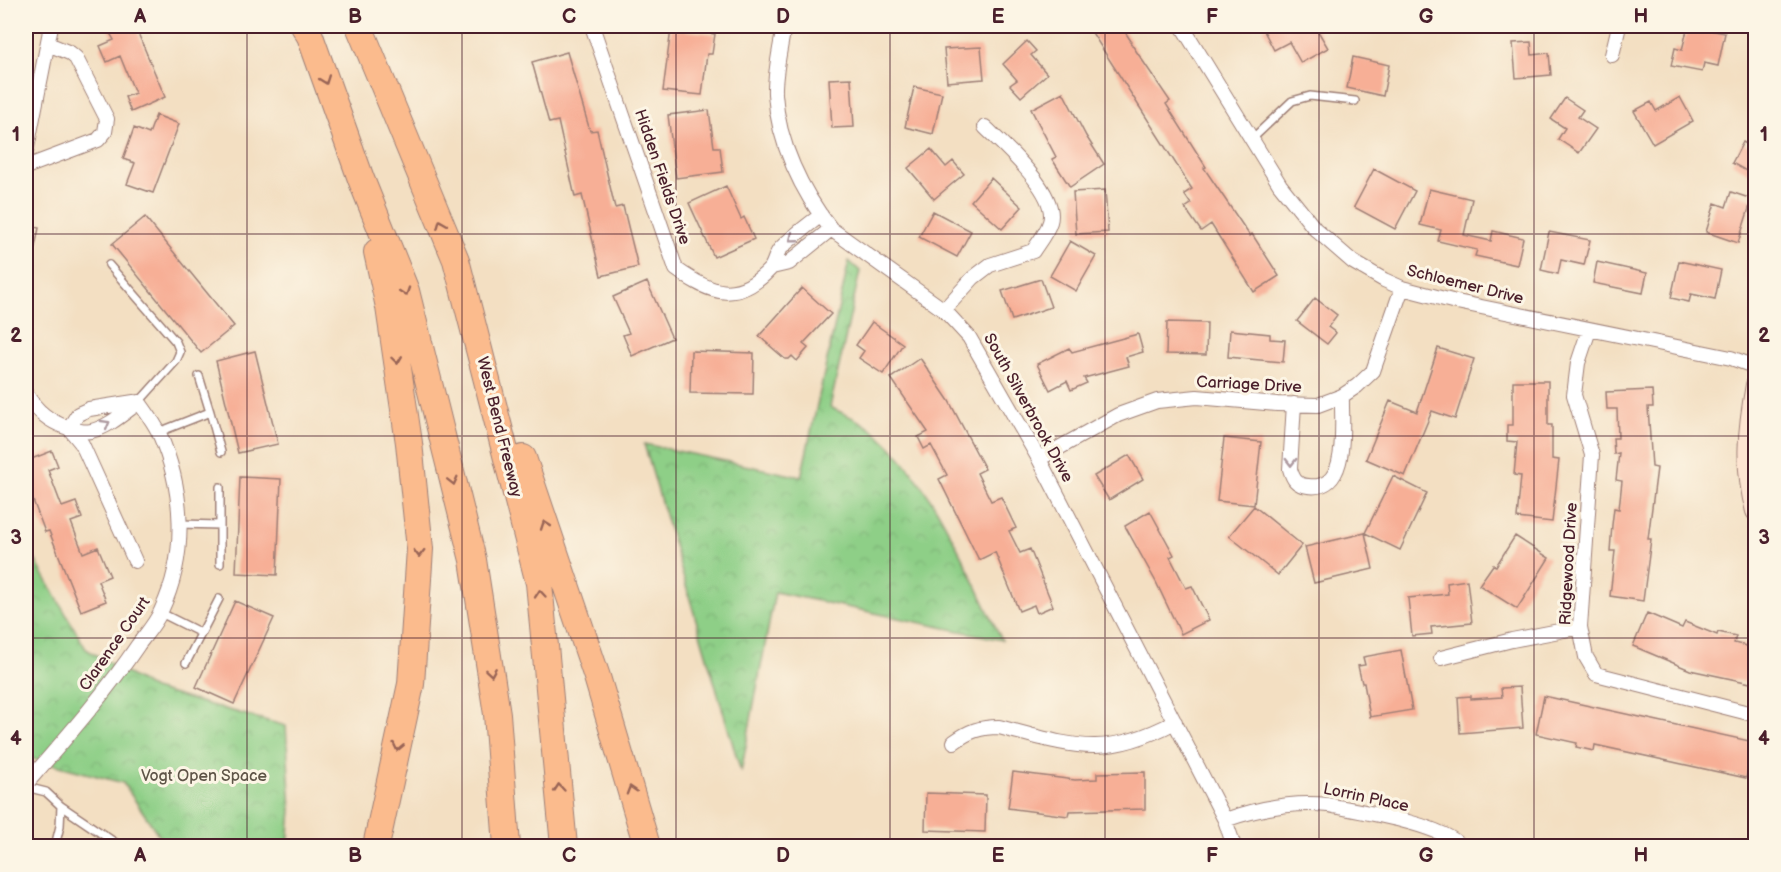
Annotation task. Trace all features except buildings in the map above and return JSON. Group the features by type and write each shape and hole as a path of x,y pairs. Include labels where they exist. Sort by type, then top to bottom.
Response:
{"highway":[{"path":"304,26 310,36 361,179 406,291 473,560 497,714 507,846"},
{"name":"West Bend Freeway","path":"359,26 456,260 539,583 564,846"},
{"path":"361,179 389,307 409,443 420,549 411,684 376,846"},
{"path":"456,260 597,677 647,846"}],"street":[{"path":"26,153 51,26"},
{"name":"Hidden Fields Drive","path":"592,26 676,269 710,290 730,293 750,286 772,267 789,263 831,229"},
{"name":"South Silverbrook Drive","path":"784,26 775,93 783,133 794,168 831,229 944,310 969,337 1039,459 1225,820 1234,846"},
{"name":"Schloemer Drive","path":"1182,26 1280,185 1315,229 1353,262 1402,288 1452,301 1731,358 1755,367"},
{"path":"1612,55 1619,26"},
{"path":"26,167 98,140 105,132 107,119 76,58 48,44"},
{"path":"944,310 963,287 990,265 1033,251 1050,221 1050,211 1040,184 985,127"},
{"name":"Hidden Fields Drive","path":"772,267 778,250 821,215"},
{"name":"Carriage Drive","path":"1039,459 1119,415 1157,401 1197,397 1318,405 1342,396 1358,386 1373,371 1402,288"},
{"name":"Ridgewood Drive","path":"1589,330 1578,363 1574,395 1592,455 1580,627 1586,657 1596,674 1755,715"},
{"path":"1755,385 1748,427 1748,457 1749,487 1755,511"},
{"path":"26,394 36,410 52,423 83,432 93,431 109,423 140,402"},
{"path":"1294,404 1290,469 1293,479 1301,485 1312,487 1326,485 1334,476 1341,453 1342,396"},
{"path":"69,428 78,414 89,409 140,402"},
{"name":"Clarence Court","path":"26,785 120,671 161,613 173,580 180,524 177,489 159,432 140,402"},
{"path":"69,428 82,444 135,561"},
{"path":"1441,658 1512,640 1580,627"},
{"path":"954,742 974,729 992,727 1082,747 1109,747 1148,736 1175,722"},
{"name":"Lorrin Place","path":"1225,820 1255,810 1282,805 1305,803 1328,805 1428,828 1461,846"}],"lane":[{"path":"1253,138 1292,101 1310,96 1355,101"},
{"path":"109,266 176,342 180,352 176,361 140,402"},
{"path":"199,376 221,452"},
{"path":"159,432 210,412"},
{"path":"220,487 220,564"},
{"path":"180,524 220,525"},
{"path":"186,663 219,599"},
{"path":"161,613 201,633"},
{"path":"26,785 46,792 61,806 120,846"},
{"path":"55,846 60,826 61,806"}],"green space":[{"path":"849,261 860,271 830,407 870,428 912,471 946,526 1002,640 775,592 741,772 644,444 801,477"},
{"name":"Vogt Open Space","path":"26,544 86,649 153,689 286,726 291,810 288,846 164,846 165,844 123,783 26,757"}]}
